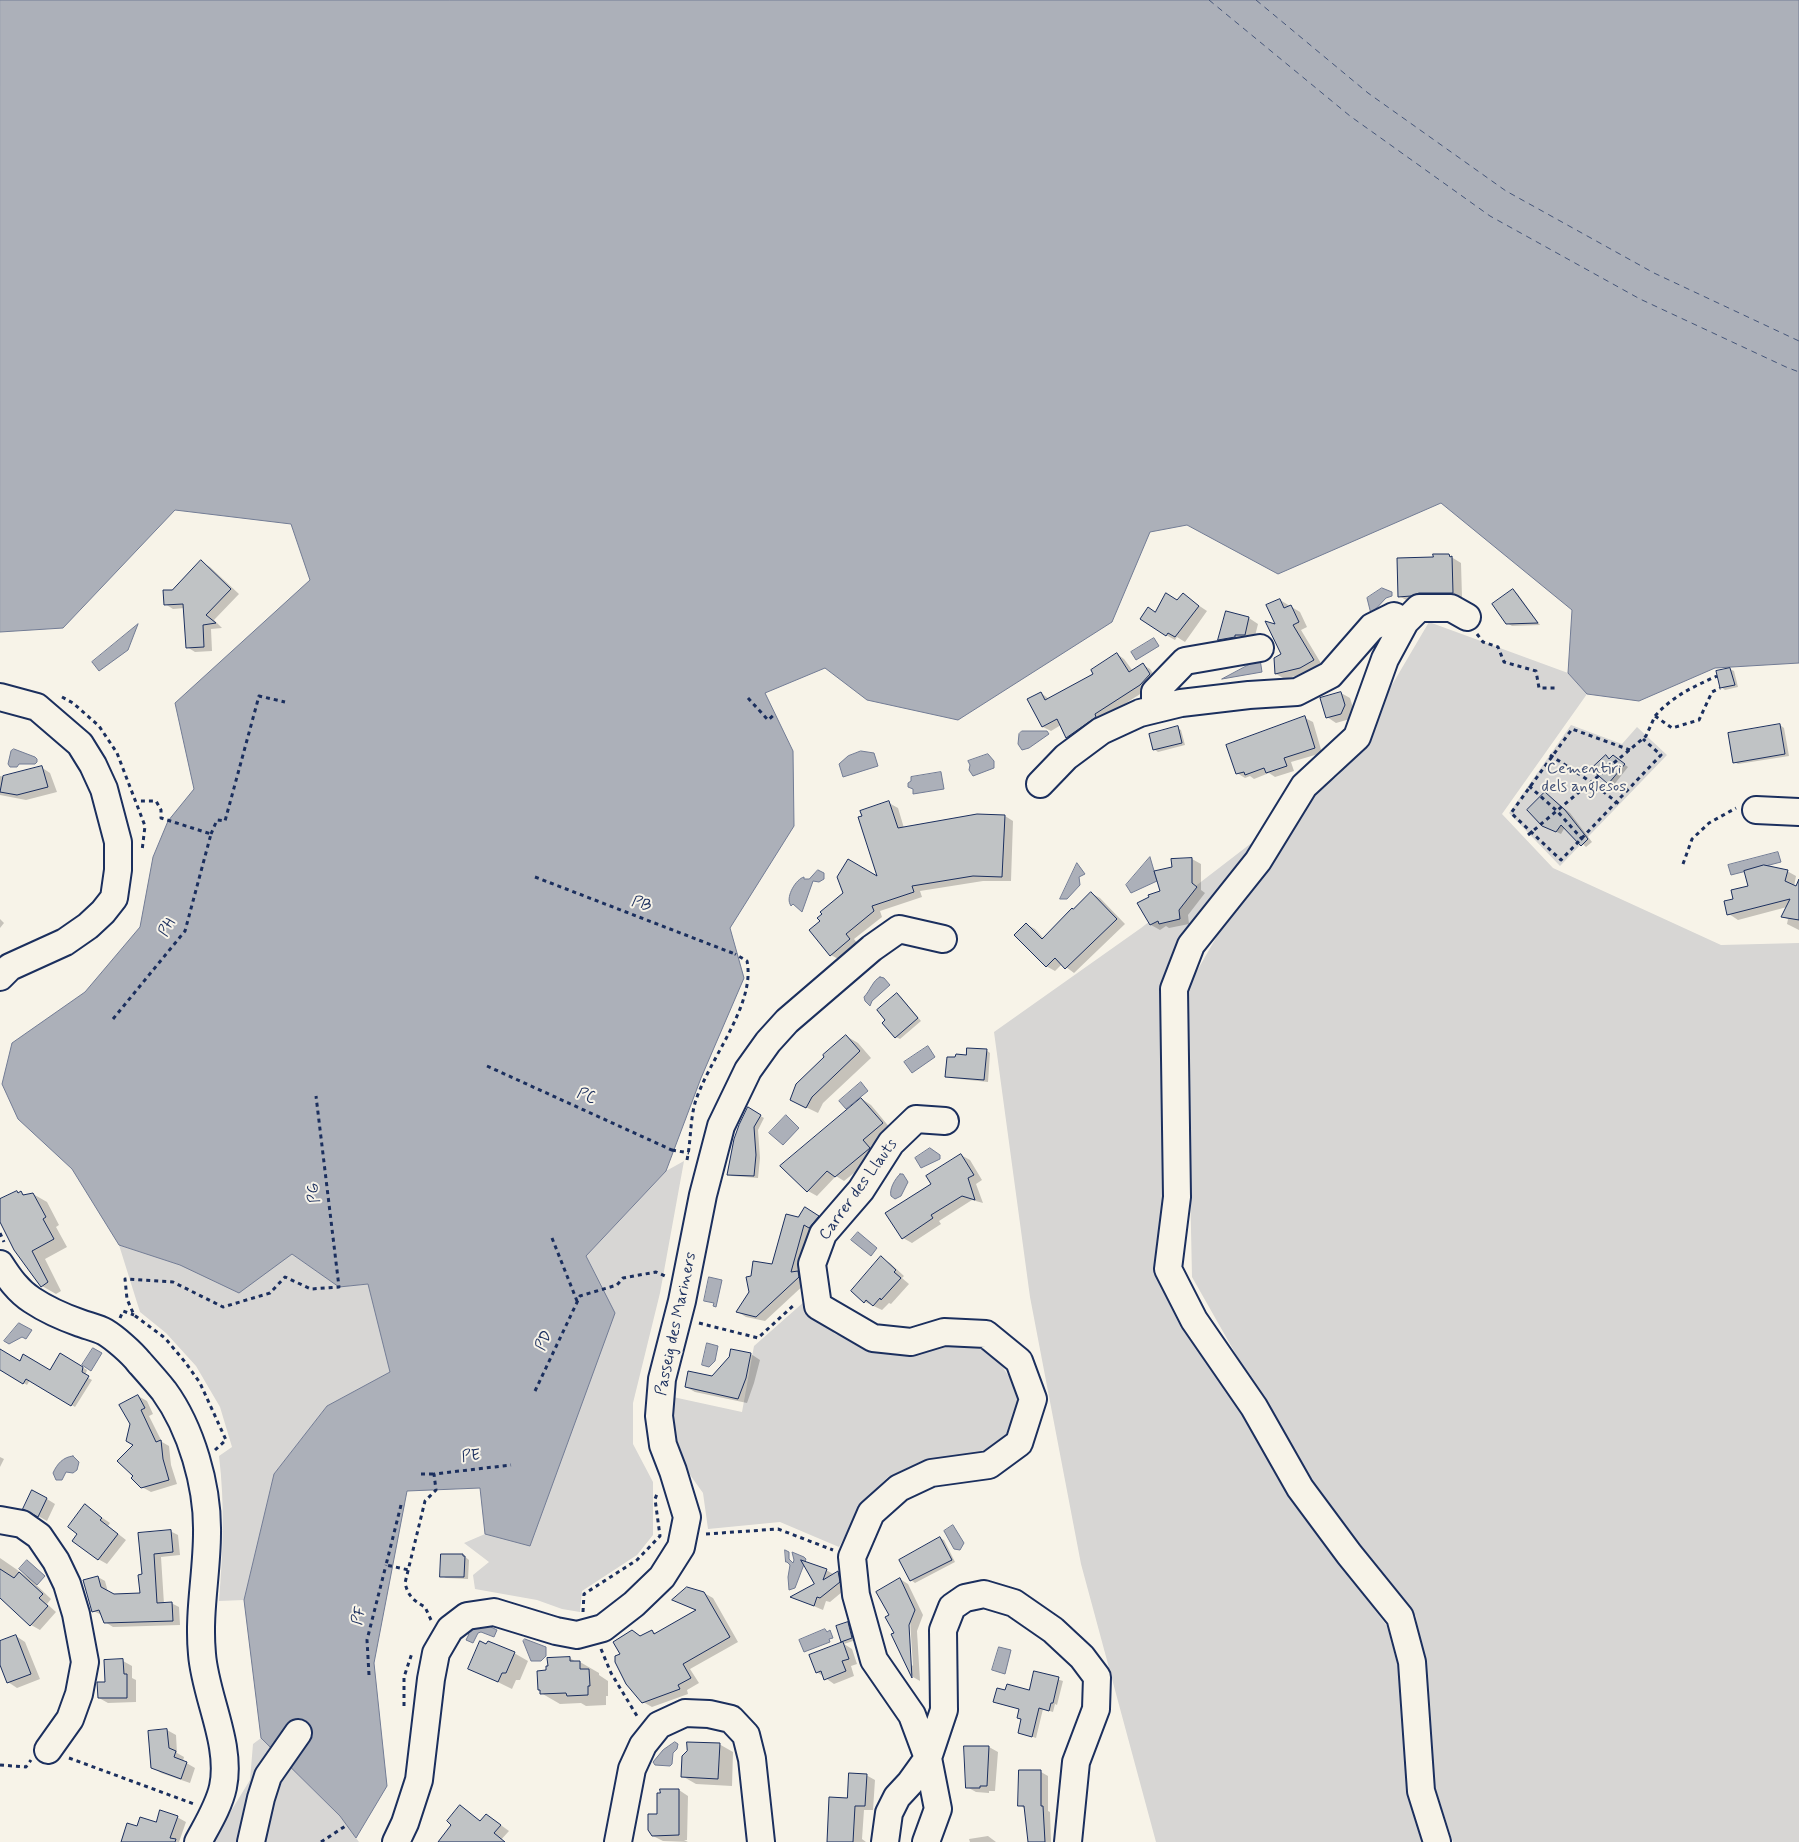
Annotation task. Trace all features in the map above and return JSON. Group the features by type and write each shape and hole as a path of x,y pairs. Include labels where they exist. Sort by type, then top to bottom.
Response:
{"street":[{"path":"1437,1842 1421,1792 1412,1662 1400,1616 1348,1554 1300,1488 1254,1408 1194,1320 1168,1269 1177,1197 1174,990 1191,945 1258,860 1304,786 1357,737 1385,659 1405,622 1419,608 1451,608 1467,617"},
{"path":"1040,784 1066,757 1101,732 1140,713 1181,703 1249,695 1297,692 1330,675 1372,627 1394,616 1405,622"},
{"path":"1155,709 1155,692 1185,661 1260,648"},
{"path":"0,697 37,707 80,744 93,765 104,789 118,842 114,898 103,912 88,926 65,942 10,966 0,977"},
{"path":"1756,810 1799,812"},
{"name":"Passeig des Mariners","path":"396,1842 405,1823 419,1780 431,1679 436,1653 450,1629 467,1616 494,1612 556,1631 577,1635 588,1623 603,1628 634,1604 662,1576 681,1547 687,1517 663,1445 659,1416 662,1379 678,1318 703,1195 721,1126 748,1070 768,1042 787,1021 872,948 899,929 943,939"},
{"name":"Carrer des Llauts","path":"852,1557 872,1513 899,1488 931,1473 989,1465 1018,1443 1033,1398 1019,1361 986,1334 944,1332 911,1342 873,1338 818,1306 812,1264 823,1234 861,1190 891,1143 916,1120 945,1121"},
{"path":"0,1264 14,1285 32,1300 58,1315 105,1332 137,1359 164,1392 183,1424 198,1464 205,1498 207,1533 200,1623 202,1655 207,1687 220,1735 224,1761 223,1787 214,1811 198,1842"},
{"path":"0,1520 22,1524 39,1536 56,1561 67,1584 76,1614 85,1662 79,1694 70,1719 48,1750"},
{"path":"852,1557 856,1595 874,1660 912,1715 928,1758 938,1809 926,1842"},
{"path":"884,1842 889,1813 896,1797 910,1783 928,1758 944,1710 943,1630 952,1607 965,1598 984,1594 1014,1603 1054,1630 1082,1657 1097,1677 1096,1709 1076,1762 1068,1842"},
{"path":"618,1842 632,1769 643,1745 659,1725 685,1713 710,1714 731,1719 746,1735 752,1759 761,1842"},
{"path":"251,1842 268,1776 298,1733"}],"path":[{"path":"1467,617 1468,624 1483,642 1498,647 1504,662 1536,671 1539,688 1558,688"},
{"path":"1530,834 1646,736 1655,716 1664,706 1684,691 1718,676"},
{"path":"1655,716 1672,728 1699,720 1712,692 1720,688"},
{"path":"56,695 73,703 99,726 117,752 145,826 142,855"},
{"name":"PH","path":"113,1019 185,931 217,820 225,821 259,696 286,702"},
{"path":"748,698 768,720 775,714"},
{"path":"1630,750 1572,729 1529,785 1511,813 1530,834 1561,860 1583,840 1662,755 1643,738"},
{"path":"1551,755 1618,803"},
{"path":"1529,785 1557,811 1583,840"},
{"path":"137,801 156,801 161,810 161,818 212,834"},
{"path":"1684,864 1692,838 1709,823 1736,808 1756,810"},
{"name":"PB","path":"535,877 736,955 747,961 750,974 746,995 695,1102 690,1128 689,1153"},
{"name":"PC","path":"487,1066 673,1150 689,1153"},
{"name":"PG","path":"316,1096 339,1286"},
{"path":"687,1162 689,1153"},
{"path":"552,1238 578,1302"},
{"path":"578,1302 580,1296 617,1285 623,1278 656,1272 667,1277 669,1268"},
{"path":"678,1318 758,1338 816,1285"},
{"name":"PD","path":"535,1391 578,1302"},
{"name":"PE","path":"421,1474 511,1466"},
{"path":"434,1474 436,1490 425,1501 405,1583 407,1592 415,1602 425,1607 431,1621 437,1616"},
{"path":"652,1733 633,1711 611,1673 588,1623 584,1594 638,1560 660,1536 655,1499 658,1490"},
{"name":"PF","path":"369,1675 367,1640 401,1505"},
{"path":"684,1535 778,1529 852,1557"},
{"path":"386,1564 409,1570"},
{"path":"0,1765 26,1767 37,1752 48,1750 214,1811"},
{"path":"321,1842 347,1825"}],"green space":[{"path":"1429,622 1568,673 1587,694 1502,814 1553,868 1721,945 1799,943 1799,1842 1453,1842 1435,1788 1416,1616 1310,1485 1192,1277 1186,990 1286,816 1339,775"},
{"name":"Cementiri dels anglesos","path":"1571,725 1622,744 1637,727 1667,755 1560,866 1509,813"},
{"path":"1258,838 1183,938 1166,1205 1159,1275 1293,1491 1346,1572 1387,1626 1400,1674 1429,1842 1156,1842 1081,1564 1030,1297 994,1032 1141,928"},
{"path":"684,1161 660,1293 633,1403 633,1444 653,1482 653,1535 637,1555 582,1591 580,1612 562,1609 537,1600 475,1589 473,1575 489,1562 464,1543 485,1534 530,1545 614,1313 586,1256 666,1171"},
{"path":"119,1245 180,1265 292,1254 339,1287 368,1284 390,1372 327,1406 274,1474 244,1600 219,1601 223,1528 219,1456 232,1447 220,1407 196,1366 166,1333 140,1312"},
{"path":"805,1301 835,1334 881,1349 934,1348 972,1340 998,1360 1017,1389 1017,1421 1004,1444 980,1461 922,1461 888,1477 864,1500 839,1547 780,1522 708,1529 703,1493 683,1465 670,1441 673,1397 742,1412 754,1346"},
{"path":"261,1738 340,1816 359,1842 212,1842 250,1780 253,1744"}],"shaded area":[{"path":"0,0 1799,0 1799,663 1715,668 1639,701 1587,694 1568,673 1572,610 1441,503 1278,574 1187,525 1150,532 1112,622 958,720 867,700 825,668 765,693 793,751 794,826 730,928 744,978 701,1078 666,1171 586,1256 615,1313 530,1546 485,1534 480,1488 407,1491 374,1663 387,1786 356,1838 340,1816 261,1738 244,1600 274,1474 327,1406 390,1372 368,1284 339,1287 292,1254 239,1293 180,1265 119,1245 72,1169 18,1119 2,1084 12,1043 85,992 140,927 153,857 168,821 194,789 175,703 310,580 291,524 175,510 63,628 0,632"},
{"path":"1382,588 1392,592 1392,596 1386,598 1371,614 1367,598"},
{"path":"138,624 128,650 99,671 92,662"},
{"path":"1154,638 1159,646 1136,660 1131,652"},
{"path":"1260,659 1262,672 1222,679"},
{"path":"1022,731 1047,731 1049,734 1029,748 1022,750 1018,744 1019,734"},
{"path":"14,749 35,757 37,762 35,764 19,764 17,767 10,767 8,764 11,751"},
{"path":"861,751 874,753 878,766 843,777 839,764 848,756"},
{"path":"988,754 994,761 994,768 973,776 969,770 970,765 968,761"},
{"path":"941,772 944,789 913,794 913,789 908,787 911,777"},
{"path":"1778,852 1781,862 1731,875 1728,865"},
{"path":"1150,857 1157,881 1131,893 1126,885"},
{"path":"1077,863 1085,874 1079,877 1080,885 1067,899 1060,899"},
{"path":"818,870 824,873 824,879 819,882 813,881 802,912 793,904 791,906 789,897 795,884 801,878 809,879"},
{"path":"880,977 884,978 890,985 872,1001 870,1006 864,997"},
{"path":"928,1046 935,1057 912,1073 904,1062"},
{"path":"861,1082 868,1091 846,1109 839,1101"},
{"path":"786,1115 799,1128 783,1145 769,1133"},
{"path":"930,1148 940,1155 940,1159 921,1168 915,1158"},
{"path":"900,1174 903,1174 908,1182 901,1196 895,1199 891,1196 891,1190 894,1181"},
{"path":"858,1232 877,1248 871,1256 851,1240"},
{"path":"709,1277 722,1280 716,1307 713,1306 714,1303 704,1301"},
{"path":"19,1323 32,1330 26,1339 22,1337 9,1344 4,1341"},
{"path":"707,1343 718,1346 715,1361 709,1367 702,1365"},
{"path":"93,1348 102,1353 91,1371 82,1365"},
{"path":"73,1456 79,1462 77,1470 73,1473 66,1472 62,1480 56,1480 53,1473 56,1467 63,1459"},
{"path":"953,1525 964,1543 960,1550 954,1549 944,1531"},
{"path":"785,1550 789,1552 789,1559 793,1563 792,1552 806,1559 795,1588 789,1590 788,1577 790,1565 786,1562"},
{"path":"27,1560 45,1576 37,1585 19,1569"},
{"path":"491,1625 491,1627 497,1630 494,1637 481,1632 478,1633 473,1643 466,1640 470,1626"},
{"path":"825,1629 827,1632 830,1630 833,1638 829,1639 830,1642 804,1652 799,1640"},
{"path":"525,1639 546,1647 546,1656 541,1661 531,1661 523,1641"},
{"path":"999,1647 1011,1650 1005,1674 992,1670"},
{"path":"675,1742 678,1744 677,1749 673,1753 672,1764 670,1766 655,1765 653,1762 663,1750"}],"building":[{"path":"1433,554 1449,554 1450,557 1452,556 1453,593 1419,593 1398,597 1397,558 1433,557"},
{"path":"201,560 231,589 206,615 216,623 203,625 204,647 186,648 183,604 164,605 163,590 172,590"},
{"path":"1513,589 1538,623 1506,624 1492,604"},
{"path":"1166,593 1177,600 1183,593 1199,606 1175,637 1168,633 1166,636 1140,619 1148,607 1155,612"},
{"path":"1280,599 1284,608 1291,605 1299,622 1293,625 1314,660 1300,668 1275,674 1274,658 1281,654 1265,621 1275,624 1266,605"},
{"path":"1226,611 1249,617 1245,635 1235,635 1235,637 1218,640"},
{"path":"1117,653 1129,672 1143,663 1150,674 1140,685 1095,714 1096,717 1066,738 1057,719 1042,727 1027,699 1041,692 1045,700 1093,674 1091,670"},
{"path":"1730,668 1735,685 1720,688 1716,671"},
{"path":"1341,692 1345,705 1341,714 1326,718 1320,698"},
{"path":"1305,716 1315,748 1284,758 1287,766 1266,773 1264,768 1245,775 1244,772 1236,774 1226,745"},
{"path":"1780,724 1785,754 1733,763 1728,733"},
{"path":"1178,726 1182,743 1153,750 1149,734"},
{"path":"1606,755 1609,759 1613,755 1625,764 1608,784 1591,769"},
{"path":"42,766 48,787 17,795 0,792 3,776"},
{"path":"1545,792 1565,810 1588,839 1581,846 1561,825 1556,832 1542,826 1527,810"},
{"path":"889,801 898,828 977,814 1005,815 1002,877 973,876 912,886 914,892 872,906 874,911 846,934 850,939 830,956 809,930 820,921 817,918 822,914 820,912 843,893 837,877 848,859 877,876 858,817 862,816 860,811"},
{"path":"1192,858 1192,883 1197,887 1179,910 1180,919 1159,924 1158,921 1150,925 1137,903 1149,897 1148,895 1160,891 1154,871 1172,867 1171,859"},
{"path":"1764,865 1788,870 1785,881 1796,886 1799,879 1799,920 1781,917 1790,899 1727,915 1724,901 1733,899 1731,890 1748,886 1744,871"},
{"path":"1091,892 1117,919 1065,969 1055,958 1046,967 1014,935 1026,923 1042,939 1072,908"},
{"path":"897,993 918,1018 895,1038 882,1023 885,1020 877,1010"},
{"path":"846,1035 860,1051 812,1097 806,1108 790,1100 796,1084 824,1057 823,1055"},
{"path":"967,1048 987,1049 984,1080 945,1077 947,1057 955,1057 956,1054 966,1055"},
{"path":"861,1098 883,1123 863,1140 870,1148 835,1177 827,1171 807,1192 780,1166"},
{"path":"748,1107 761,1115 754,1127 756,1155 754,1176 727,1175 734,1139"},
{"path":"961,1154 974,1175 968,1178 975,1200 962,1196 931,1215 933,1218 902,1239 885,1213 931,1184 926,1176"},
{"path":"17,1191 18,1193 21,1191 23,1195 33,1193 46,1217 43,1219 54,1239 32,1251 48,1282 41,1287 14,1250 0,1222 0,1199"},
{"path":"805,1207 819,1216 809,1228 804,1225 791,1272 798,1271 799,1277 756,1317 736,1312 749,1292 746,1277 751,1276 753,1261 772,1264 786,1214 798,1217"},
{"path":"881,1256 896,1270 894,1272 901,1278 873,1306 866,1300 864,1303 851,1291"},
{"path":"0,1349 20,1361 23,1354 50,1370 60,1353 83,1367 82,1372 89,1376 71,1406 26,1379 23,1384 0,1370"},
{"path":"731,1349 751,1353 746,1378 738,1399 685,1387 688,1371 712,1376 729,1357"},
{"path":"138,1395 145,1408 141,1410 156,1442 161,1440 163,1459 169,1480 141,1488 131,1478 133,1476 117,1461 133,1445 126,1441 130,1424 119,1405"},
{"path":"32,1490 47,1498 38,1517 23,1509"},
{"path":"85,1504 102,1518 100,1520 118,1534 98,1560 72,1541 77,1534 68,1527"},
{"path":"171,1530 173,1552 154,1554 157,1603 172,1602 173,1621 104,1623 99,1610 92,1612 83,1580 98,1576 101,1587 114,1594 140,1593 138,1575 142,1574 138,1533"},
{"path":"940,1537 952,1560 910,1581 899,1560"},
{"path":"441,1554 463,1554 465,1556 464,1577 440,1577"},
{"path":"801,1560 827,1569 823,1580 838,1571 840,1582 820,1598 817,1597 814,1606 790,1597 814,1584"},
{"path":"0,1569 14,1578 19,1572 43,1594 39,1598 48,1606 30,1626 0,1598"},
{"path":"900,1578 915,1610 909,1625 912,1678 891,1634 894,1633 885,1617 889,1615 876,1592"},
{"path":"687,1587 704,1592 730,1637 683,1664 691,1678 678,1685 680,1689 642,1703 626,1684 615,1662 615,1656 620,1654 613,1642 632,1630 640,1636 652,1630 654,1634 696,1610 672,1600"},
{"path":"848,1622 852,1638 841,1642 836,1626"},
{"path":"16,1635 31,1674 7,1683 0,1665 0,1641"},
{"path":"480,1641 486,1644 488,1641 515,1652 506,1673 502,1673 498,1682 468,1669"},
{"path":"843,1642 849,1659 842,1661 846,1671 824,1680 821,1671 816,1673 809,1655"},
{"path":"570,1657 570,1661 580,1661 580,1669 589,1669 590,1686 588,1686 588,1695 567,1696 566,1693 540,1694 537,1671 546,1670 546,1666 548,1666 547,1658"},
{"path":"123,1659 124,1674 127,1674 127,1698 98,1698 97,1682 105,1682 104,1660"},
{"path":"1034,1671 1059,1677 1053,1703 1051,1703 1049,1711 1039,1708 1032,1737 1018,1733 1021,1719 1017,1718 1019,1709 993,1702 997,1688 1005,1690 1007,1684 1029,1690"},
{"path":"167,1729 169,1748 176,1751 174,1757 187,1762 181,1779 151,1768 148,1731"},
{"path":"687,1742 720,1743 718,1779 681,1777 682,1756 687,1751"},
{"path":"964,1746 989,1746 987,1786 966,1788"},
{"path":"1019,1770 1041,1770 1041,1806 1043,1806 1045,1842 1028,1842 1024,1806 1018,1806"},
{"path":"849,1773 867,1774 865,1806 855,1806 853,1842 827,1842 829,1797 847,1798"},
{"path":"660,1789 679,1789 679,1835 652,1836 648,1830 648,1814 657,1814 657,1793 660,1793"},
{"path":"460,1805 480,1821 486,1814 501,1825 494,1833 505,1842 438,1842 451,1825 447,1821"},
{"path":"160,1810 178,1816 170,1838 176,1839 175,1842 121,1842 127,1823 137,1826 140,1817 156,1822"}],"ferry route":[{"path":"1209,0 1350,116 1490,216 1640,299 1799,372"},
{"path":"1256,0 1368,93 1506,191 1654,273 1799,341"}]}
